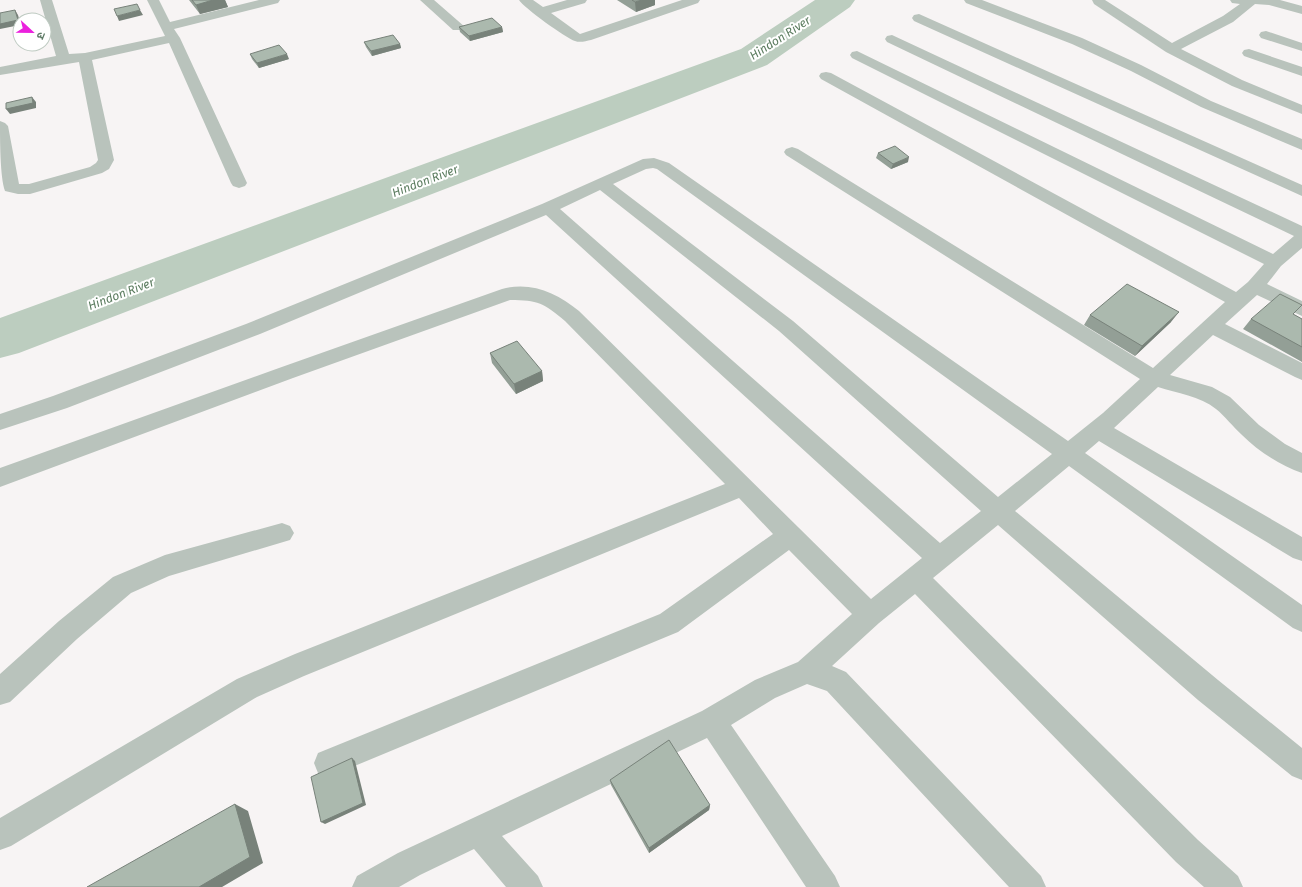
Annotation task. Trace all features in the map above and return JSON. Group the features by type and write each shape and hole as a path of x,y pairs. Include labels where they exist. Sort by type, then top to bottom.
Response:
{"street":[{"path":"46,0 64,59"},
{"path":"153,0 239,183"},
{"path":"0,72 64,59 85,57 274,0"},
{"path":"426,0 458,27"},
{"path":"525,0 574,36 582,38 694,0"},
{"path":"540,12 581,0"},
{"path":"970,0 1077,41 1136,68 1206,104 1302,144"},
{"path":"1236,0 1269,2 1302,10"},
{"path":"1098,1 1171,50 1237,83 1302,110"},
{"path":"1171,50 1228,19 1250,2"},
{"path":"919,18 1302,191"},
{"path":"1266,35 1302,47"},
{"path":"892,39 1302,233"},
{"path":"1249,54 1302,72"},
{"path":"857,55 1275,262"},
{"path":"0,126 11,186 18,189 30,189 96,170 103,166 106,160 85,57"},
{"path":"826,76 1238,301"},
{"path":"792,152 1155,379 1205,393 1223,403 1251,431 1277,450 1302,464"},
{"path":"0,422 60,402 253,329 548,208 643,164 654,163 663,166 1302,620"},
{"path":"601,183 786,326 998,511 1208,690 1302,766"},
{"path":"548,208 940,558"},
{"path":"368,887 409,864 712,721 765,689 807,671 870,615 1099,430 1255,286 1275,262 1302,238"},
{"path":"1255,286 1302,309"},
{"path":"0,478 286,373 509,294 532,293 554,300 572,316 870,615"},
{"path":"1211,325 1302,372"},
{"path":"1099,430 1302,550"},
{"path":"0,835 247,688 294,667 742,487"},
{"path":"0,692 68,630 122,585 165,566 282,534"},
{"path":"328,763 669,623 790,535"},
{"path":"916,578 1187,851 1227,887"},
{"path":"807,671 836,681 1030,887"},
{"path":"712,721 824,887"},
{"path":"478,831 527,887"}],"building":[{"path":"192,0 213,0 196,5"},
{"path":"137,4 140,10 117,16 114,9"},
{"path":"15,10 16,12 12,12 12,21 0,24 0,13"},
{"path":"492,18 502,27 469,36 459,27"},
{"path":"393,35 400,44 371,51 364,42"},
{"path":"279,45 287,54 257,63 250,54"},
{"path":"32,97 33,103 6,109 6,103"},
{"path":"895,146 909,157 893,164 878,153"},
{"path":"1127,284 1179,312 1142,346 1090,315"},
{"path":"1280,294 1302,305 1293,314 1302,319 1302,347 1251,319"},
{"path":"517,341 542,371 514,384 490,353"},
{"path":"669,740 710,805 649,848 610,780"},
{"path":"352,758 363,803 321,822 311,777"},
{"path":"235,804 250,857 199,887 87,887"}],"waterway":[{"name":"Hindon River","path":"0,339 754,57 838,0"}]}
